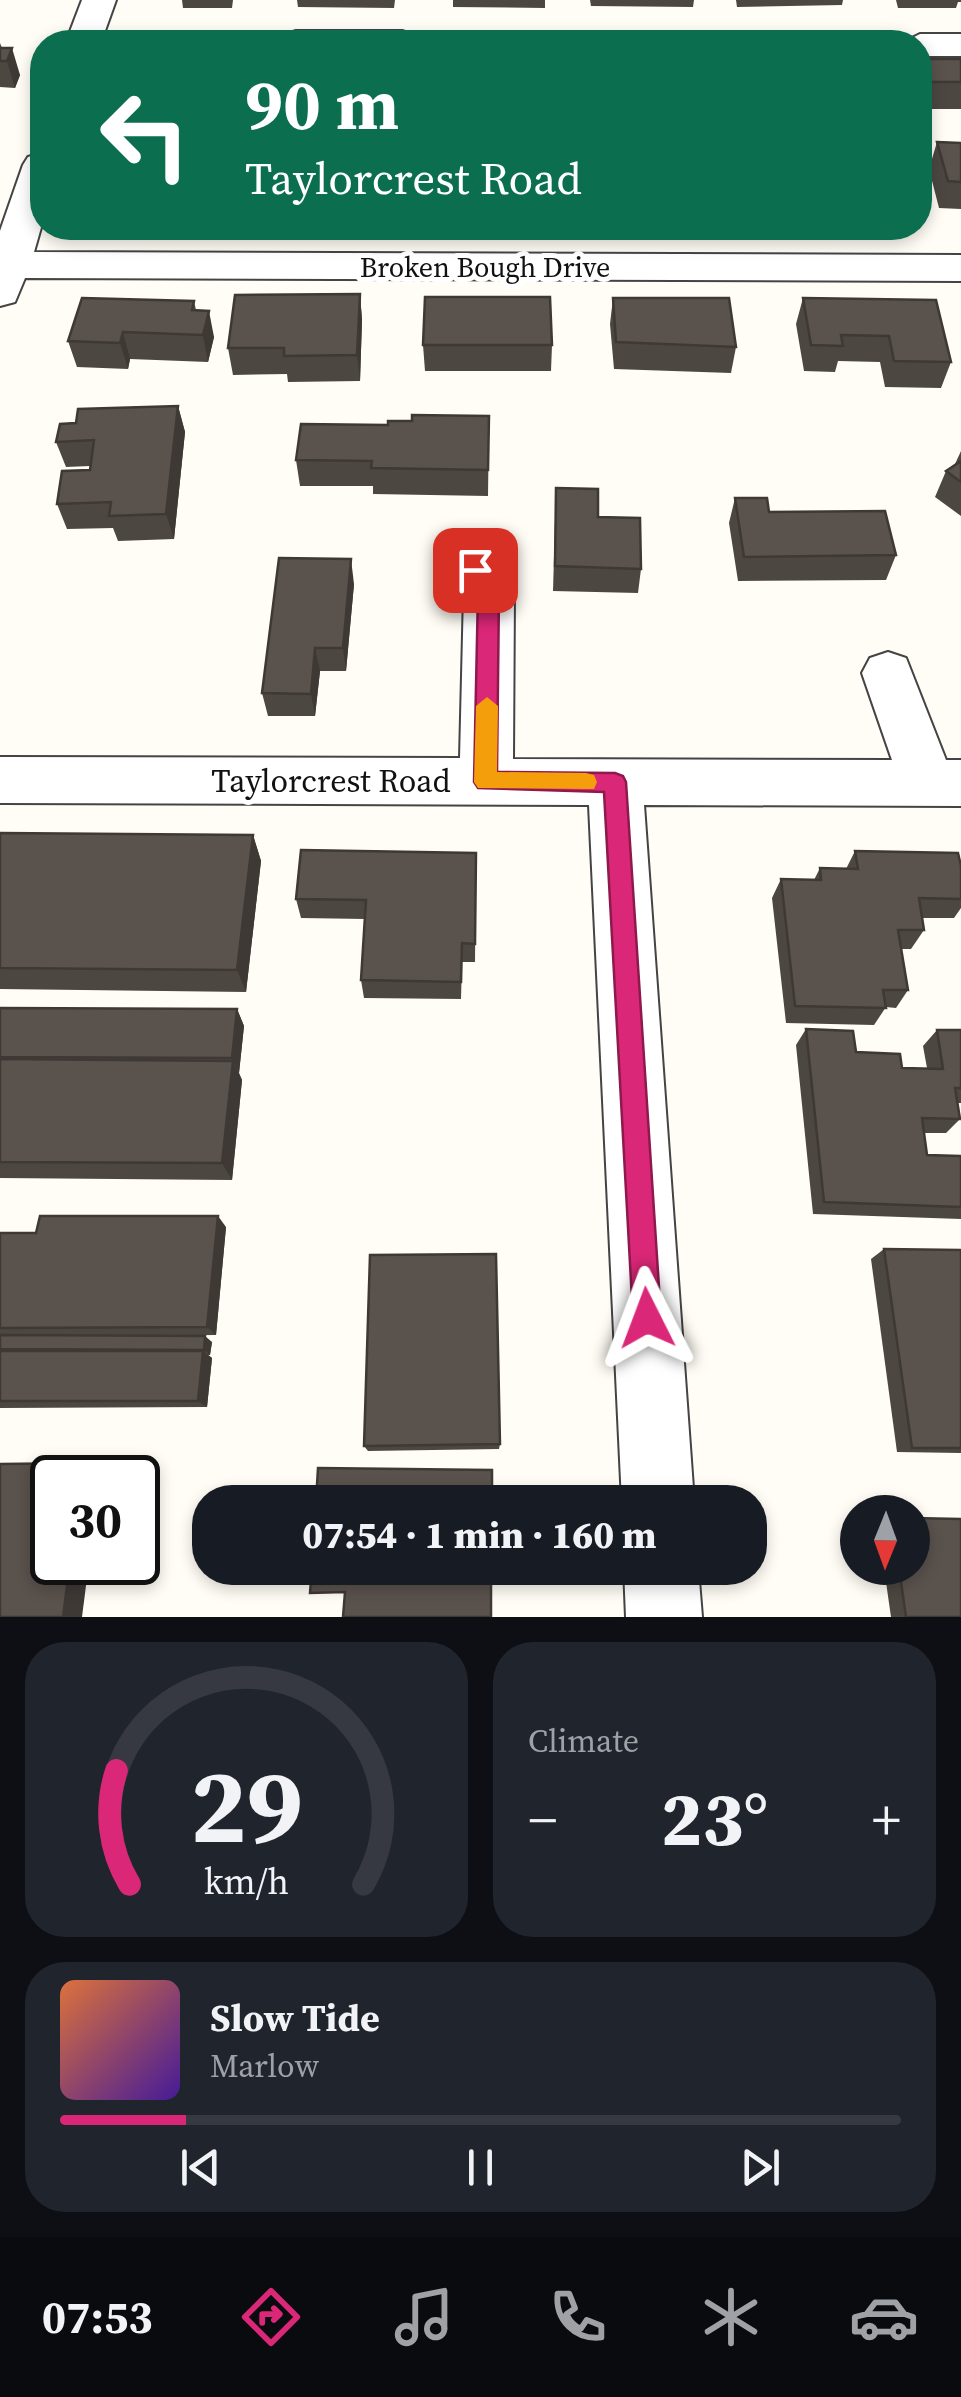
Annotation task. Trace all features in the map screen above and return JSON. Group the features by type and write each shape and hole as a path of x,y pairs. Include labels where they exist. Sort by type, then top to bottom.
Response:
{"street":[{"path":"88,30 99,0"},
{"path":"932,45 961,45"},
{"path":"0,153 30,153"},
{"path":"4,279 30,201"},
{"name":"Broken Bough Drive","path":"4,279 961,268"},
{"path":"475,570 488,591 486,782"},
{"path":"888,673 944,783"},
{"name":"Taylorcrest Road","path":"0,780 944,783"},
{"path":"615,782 657,1485"},
{"path":"662,1585 664,1617"}],"building":[{"path":"0,48 12,48 7,61 0,61"},
{"path":"932,59 961,59 961,82 932,82"},
{"path":"937,142 961,143 961,182 948,181"},
{"path":"360,294 357,355 284,356 284,348 228,348 235,295"},
{"path":"425,297 550,297 552,345 423,345"},
{"path":"82,298 194,301 192,310 209,311 203,335 123,332 120,343 68,341"},
{"path":"613,298 729,298 736,347 616,342"},
{"path":"803,298 936,300 951,362 894,361 889,336 841,335 843,346 811,345"},
{"path":"178,406 166,514 109,516 111,502 57,504 62,471 90,470 94,440 56,442 60,424 76,423 78,409"},
{"path":"412,415 489,416 488,470 371,468 372,461 296,460 301,424 388,425 388,421 412,421"},
{"path":"961,461 961,482 946,471"},
{"path":"556,488 598,489 598,517 640,518 641,569 555,566"},
{"path":"735,498 767,498 769,512 885,511 896,555 744,557"},
{"path":"279,558 351,559 343,648 315,648 311,694 262,693"},
{"path":"0,833 253,835 237,970 0,968"},
{"path":"301,850 476,853 475,944 462,943 461,982 361,980 366,900 296,899"},
{"path":"855,851 958,853 961,899 919,898 924,930 898,930 908,990 883,990 886,1008 795,1006 781,879 821,880 820,868 858,869"},
{"path":"0,1008 237,1009 232,1058 0,1057"},
{"path":"806,1029 853,1031 856,1052 900,1054 902,1068 943,1069 937,1030 961,1030 961,1088 955,1088 960,1119 922,1118 927,1155 961,1156 961,1207 824,1202"},
{"path":"0,1059 233,1061 222,1163 0,1162"},
{"path":"40,1216 218,1216 207,1327 0,1328 0,1233 36,1233"},
{"path":"884,1249 961,1250 961,1448 912,1448"},
{"path":"496,1254 500,1444 364,1446 370,1255"},
{"path":"0,1335 205,1336 204,1350 0,1349"},
{"path":"0,1351 203,1351 198,1401 0,1401"},
{"path":"0,1464 30,1464 30,1585 67,1585 63,1617 0,1617"},
{"path":"318,1468 492,1470 492,1485 317,1485"},
{"path":"930,1518 961,1519 961,1617 906,1617 901,1585 930,1585"},
{"path":"311,1585 491,1585 491,1617 343,1617 345,1592 310,1593"}],"slow traffic":[{"path":"487,706 486,782 586,782"}],"route":[{"path":"475,570 488,591 486,782 615,782 647,1318"}]}
